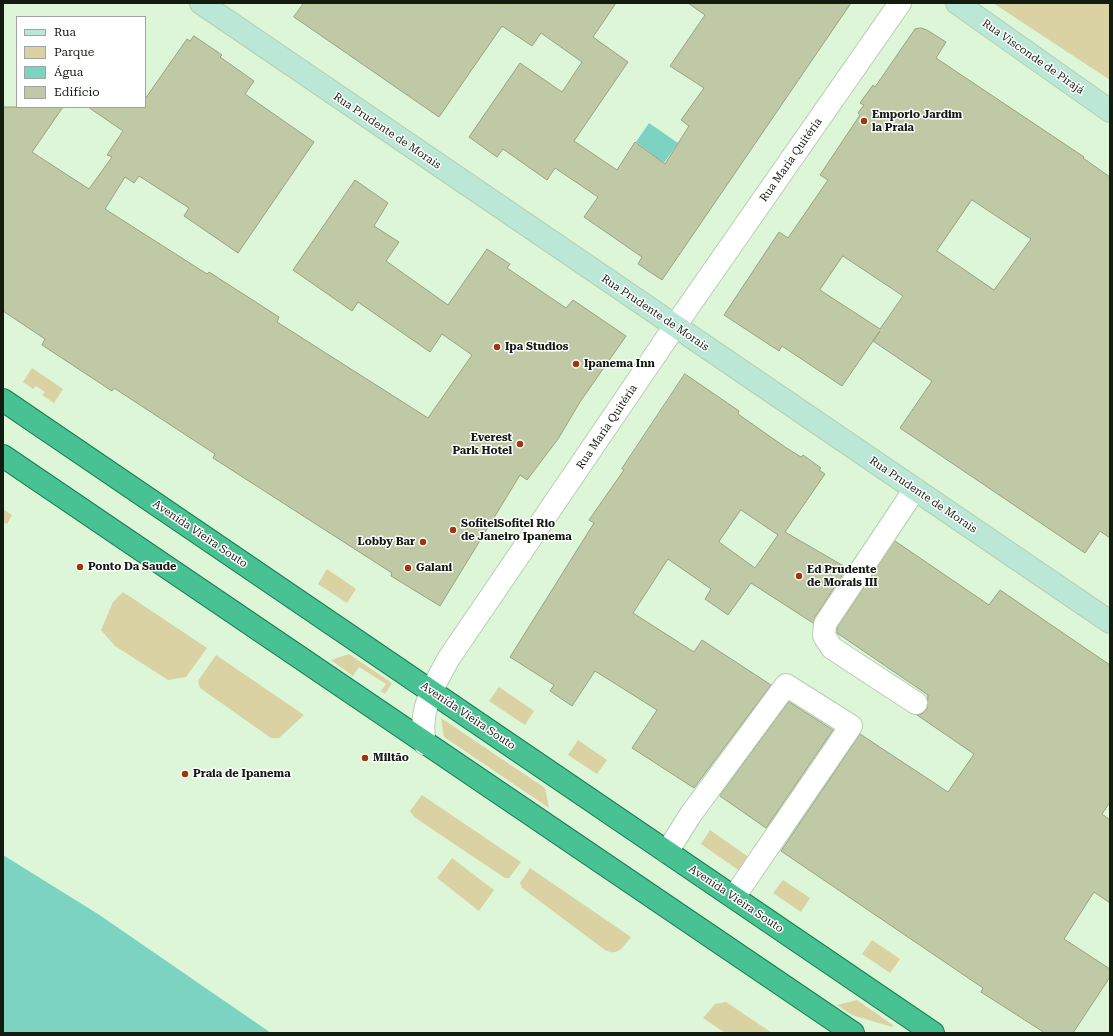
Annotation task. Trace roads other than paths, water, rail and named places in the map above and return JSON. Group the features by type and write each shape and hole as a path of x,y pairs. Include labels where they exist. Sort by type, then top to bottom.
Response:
{"highway":[{"name":"Avenida Vieira Souto","path":"3,400 933,1033"},
{"path":"3,456 425,744 853,1033"}],"main road":[{"name":"Rua Prudente de Morais","path":"201,3 1110,622"},
{"name":"Rua Visconde de Pirajá","path":"957,3 1110,112"}],"street":[{"name":"Rua Maria Quitéria","path":"425,744 422,728 431,691 450,658 675,326 900,3"},
{"path":"914,489 825,624 824,636 832,648 916,703"},
{"path":"667,852 691,814 786,685 851,726 734,897"}],"water":[{"path":"649,123 678,143 664,163 636,142"},
{"path":"3,855 98,914 271,1033 3,1033"}],"place":[{"name":"Emporio Jardim la Praia","path":"864,121"},
{"name":"Ipa Studios","path":"497,347"},
{"name":"Ipanema Inn","path":"576,364"},
{"name":"Everest Park Hotel","path":"520,444"},
{"name":"SofitelSofitel Rio de Janeiro Ipanema","path":"453,530"},
{"name":"Lobby Bar","path":"423,542"},
{"name":"Ponto Da Saude","path":"80,567"},
{"name":"Galani","path":"408,568"},
{"name":"Ed Prudente de Morais III","path":"799,576"},
{"name":"Miltão","path":"365,758"},
{"name":"Praia de Ipanema","path":"185,774"}]}
